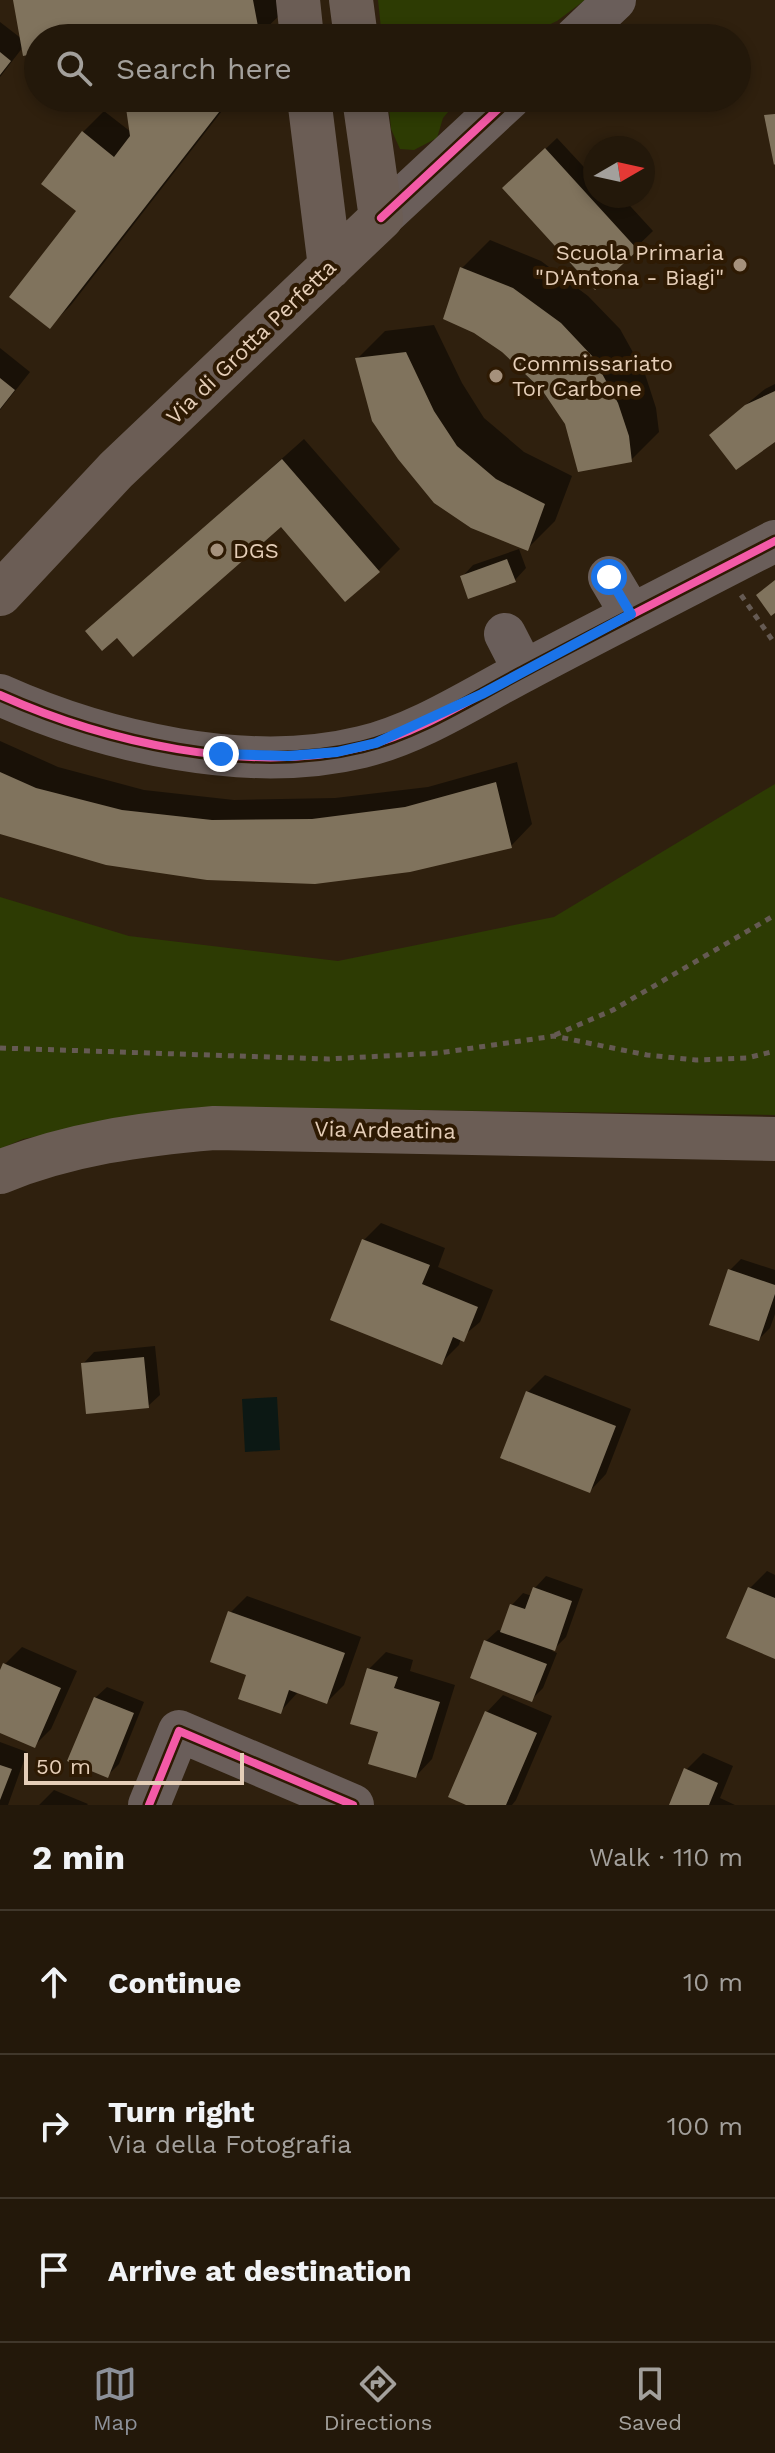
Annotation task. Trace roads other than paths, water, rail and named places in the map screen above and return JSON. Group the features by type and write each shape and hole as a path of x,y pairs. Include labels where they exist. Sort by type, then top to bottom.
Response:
{"main road":[{"path":"298,0 301,24"},
{"path":"351,0 354,24"},
{"path":"311,112 330,267"},
{"path":"366,112 381,218"},
{"name":"Via di Grotta Perfetta","path":"0,594 116,470 381,218"},
{"name":"Via Ardeatina","path":"0,1172 47,1154 88,1144 136,1135 214,1128 775,1139"}],"street":[{"path":"590,24 615,0"},
{"name":"Via di Grotta Perfetta","path":"381,218 495,112"},
{"path":"0,695 111,734 159,745 221,754 288,756 337,752 395,737 775,541"},
{"path":"609,577 631,614"},
{"path":"505,634 524,671"},
{"path":"149,1805 179,1731 353,1805"}],"place":[{"name":"Scuola Primaria \"D'Antona - Biagi\"","path":"740,265"},
{"name":"Commissariato Tor Carbone","path":"496,376"},
{"name":"DGS","path":"217,550"}]}
